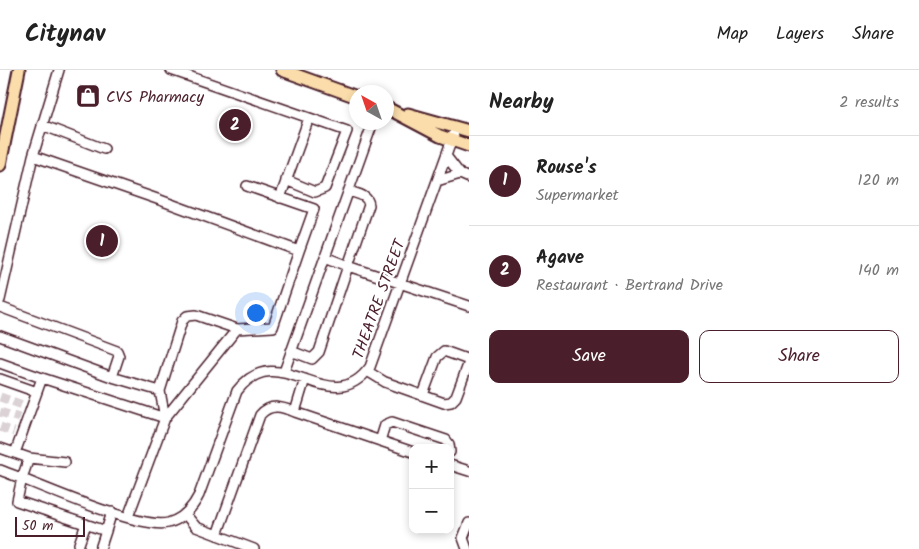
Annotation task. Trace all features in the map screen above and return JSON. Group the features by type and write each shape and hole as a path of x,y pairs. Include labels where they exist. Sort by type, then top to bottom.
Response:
{"main road":[{"path":"0,165 5,118 19,70"},
{"path":"282,70 349,94"},
{"path":"394,109 469,132"},
{"path":"394,111 440,136 469,146"}],"street":[{"path":"0,300 33,156 59,70"},
{"path":"171,70 346,131 325,188 315,192 286,180"},
{"path":"280,198 309,118"},
{"path":"42,126 104,149"},
{"name":"THEATRE STREET","path":"186,514 194,505 198,496 237,391 242,384 255,374 271,370 284,372 330,387 340,387 359,379 367,371 374,358 456,128"},
{"path":"284,372 370,130"},
{"path":"33,156 299,250"},
{"path":"446,156 460,174 469,178"},
{"path":"437,181 460,174"},
{"path":"165,418 160,391 182,322 187,316 196,314 237,330 273,327 314,209 247,186"},
{"path":"291,351 312,359 316,356 369,205 365,197 349,191"},
{"path":"325,257 469,306"},
{"path":"0,307 117,351 119,356 112,377"},
{"path":"128,517 165,418 237,330"},
{"path":"0,336 112,377 160,391"},
{"path":"367,371 385,382 444,403 451,402 456,397 469,361 444,351 440,353 423,395"},
{"path":"0,363 165,418"},
{"path":"15,453 18,433 27,406 37,392 42,378"},
{"path":"0,379 37,392"},
{"path":"295,412 305,379"},
{"path":"216,535 260,415 264,410 279,406 409,451"},
{"path":"380,441 386,426 392,422 446,440 449,444"},
{"path":"0,448 29,458 65,462"},
{"path":"29,458 17,501 106,531"},
{"path":"454,466 469,471"},
{"path":"0,470 128,517 160,524 174,521 186,514 196,527 254,549"},
{"path":"100,549 112,512"},
{"path":"467,549 463,538 469,523"},
{"path":"79,544 86,524"}],"tunnel":[{"path":"0,397 23,405"},
{"path":"0,412 19,418"},
{"path":"0,427 14,432"}],"place":[{"name":"CVS Pharmacy","path":"88,96"},
{"name":"Agave","path":"235,125"},
{"name":"Rouse's","path":"102,241"}]}
